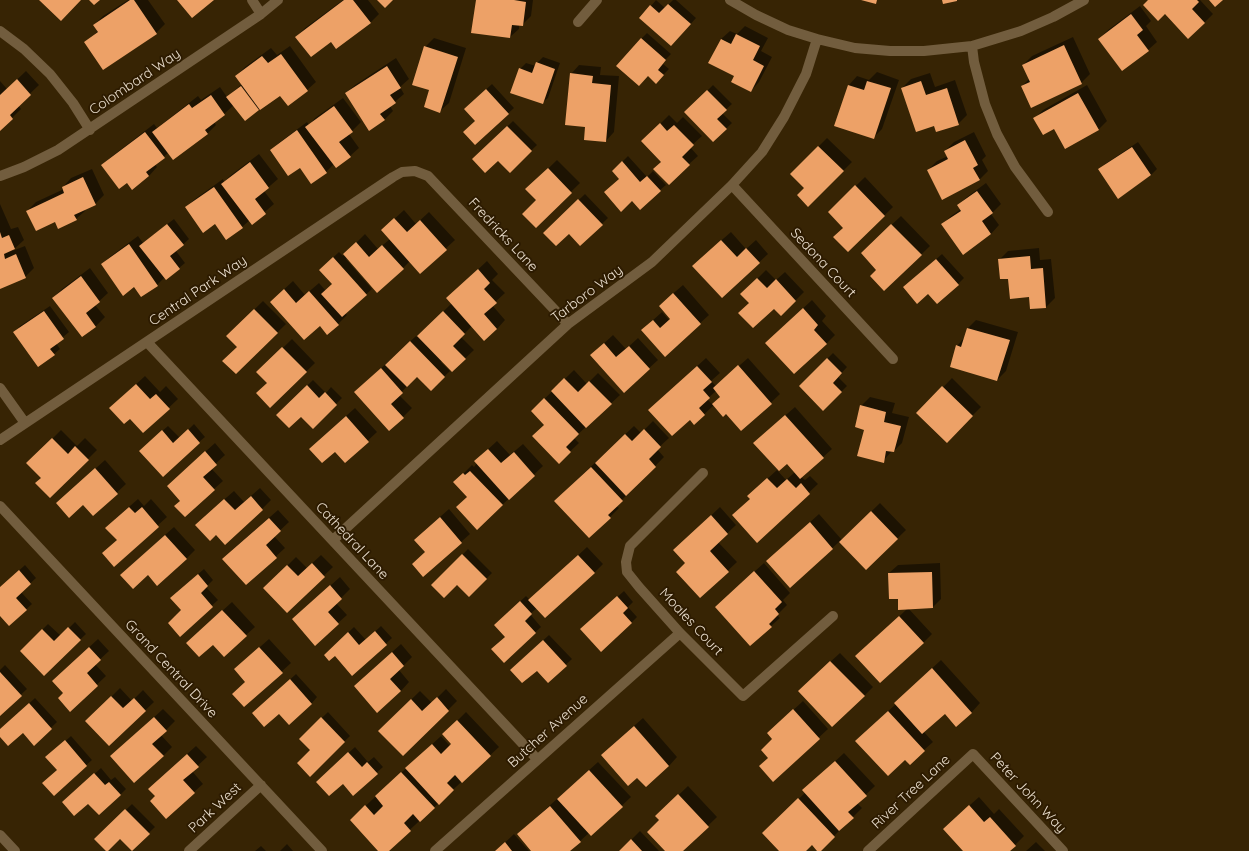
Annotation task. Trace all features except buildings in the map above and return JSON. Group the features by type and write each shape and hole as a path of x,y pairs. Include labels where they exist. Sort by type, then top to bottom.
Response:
{"street":[{"path":"252,0 261,14"},
{"name":"Colombard Way","path":"0,176 24,167 58,150 90,130 261,14 278,0"},
{"path":"578,22 598,0"},
{"path":"730,0 756,15 788,30 855,48 890,51 924,51 972,46 1021,31 1053,17 1084,0"},
{"path":"0,31 24,49 50,74 73,103 90,130"},
{"name":"Tarboro Way","path":"332,540 568,324 652,262 732,185 762,152 784,117 806,74 817,39"},
{"path":"972,46 974,62 985,104 997,134 1015,168 1048,212"},
{"name":"Fredricks Lane","path":"415,171 428,176 568,324"},
{"name":"Central Park Way","path":"0,440 393,177 402,172 415,171"},
{"name":"Sedona Court","path":"732,185 893,359"},
{"name":"Cathedral Lane","path":"147,342 537,760"},
{"path":"0,388 25,423"},
{"name":"Moales Court","path":"702,473 630,546 626,562 627,572 680,633 743,696 832,616"},
{"name":"Grand Central Drive","path":"0,506 322,851"},
{"name":"Butcher Avenue","path":"434,851 680,633"},
{"name":"River Tree Lane","path":"868,851 973,754"},
{"name":"Peter John Way","path":"973,754 1063,851"},
{"name":"Park West","path":"189,851 260,785"},
{"path":"0,835 15,851"}]}
